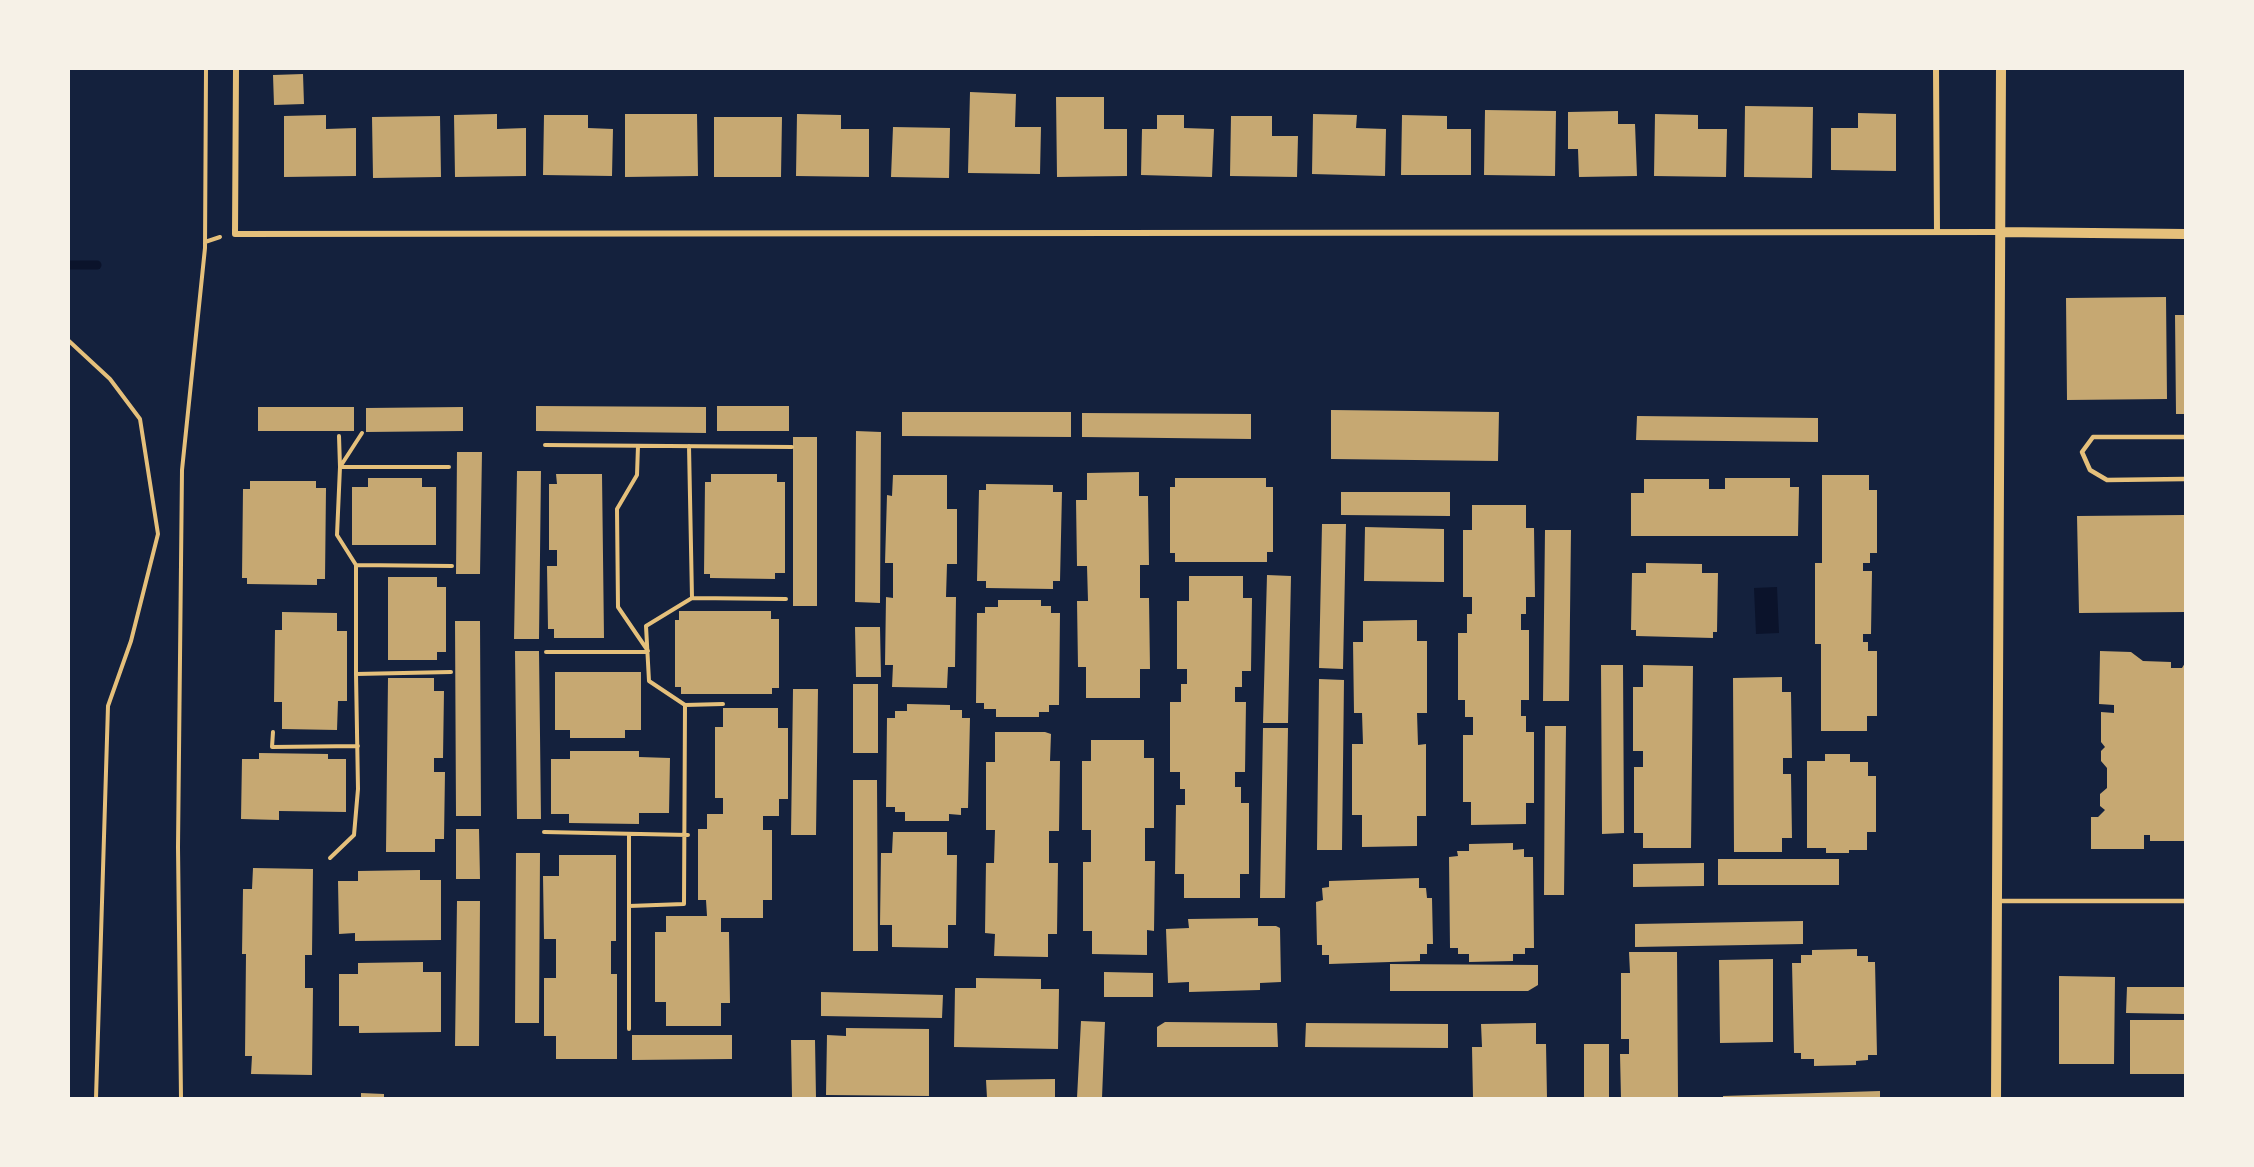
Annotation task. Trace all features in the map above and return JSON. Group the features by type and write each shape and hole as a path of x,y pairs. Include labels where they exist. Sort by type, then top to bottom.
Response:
{"street":[{"path":"236,69 235,234 1937,232 2185,234"},
{"path":"1936,69 1937,232"},
{"path":"1996,1098 2001,69"}],"lane":[{"path":"2185,437 2093,437 2082,453 2090,470 2107,480 2185,479"},
{"path":"1996,900 2185,901"}],"path":[{"path":"181,1098 178,835 182,470 205,248 206,69"},
{"path":"69,341 110,380 140,419 158,534 131,641 108,706 96,1098"},
{"path":"340,467 362,433"},
{"path":"330,858 354,835 358,789 356,565 337,535 339,436"},
{"path":"545,445 792,447"},
{"path":"638,446 637,475 617,509 618,607 648,651"},
{"path":"689,446 692,598"},
{"path":"340,467 449,467"},
{"path":"356,565 452,566"},
{"path":"723,704 685,705 649,681 646,626 692,598 786,598"},
{"path":"546,652 648,651"},
{"path":"356,674 451,672"},
{"path":"629,906 684,904 687,835 685,705"},
{"path":"273,732 272,747 358,746"},
{"path":"544,832 687,835"},
{"path":"629,834 629,1029"}],"water":[{"path":"1777,587 1779,633 1756,634 1754,588"}],"building":[{"path":"303,74 304,104 274,105 273,75"},
{"path":"970,92 1016,94 1015,127 1041,127 1040,174 968,173"},
{"path":"1056,97 1104,97 1104,129 1127,129 1127,176 1057,177"},
{"path":"1745,106 1813,107 1812,178 1744,177"},
{"path":"1485,110 1556,111 1555,176 1484,175"},
{"path":"1618,111 1618,124 1635,124 1637,176 1579,177 1578,149 1568,149 1568,112"},
{"path":"1858,113 1896,114 1896,171 1831,170 1831,128 1858,128"},
{"path":"497,114 497,129 526,128 526,176 455,177 454,115"},
{"path":"625,114 697,114 698,176 625,177"},
{"path":"797,114 841,115 841,129 869,129 869,177 796,176"},
{"path":"1313,114 1357,115 1356,128 1386,129 1385,176 1312,174"},
{"path":"1655,114 1698,115 1698,129 1727,129 1726,177 1654,176"},
{"path":"326,115 326,129 356,128 356,176 284,177 284,116"},
{"path":"544,115 588,115 588,128 613,129 612,176 543,175"},
{"path":"1157,115 1184,115 1184,128 1214,129 1212,177 1141,175 1142,129 1157,129"},
{"path":"1402,115 1447,116 1447,129 1471,129 1471,175 1401,175"},
{"path":"440,116 441,177 373,178 372,117"},
{"path":"1231,116 1272,116 1272,136 1298,136 1297,177 1230,176"},
{"path":"714,117 782,117 781,177 714,177"},
{"path":"893,127 950,128 949,178 891,177"},
{"path":"2166,297 2167,399 2067,400 2066,298"},
{"path":"2175,315 2185,315 2185,414 2176,414"},
{"path":"536,406 706,407 706,433 536,431"},
{"path":"717,406 789,406 789,431 717,431"},
{"path":"258,407 354,407 354,431 258,431"},
{"path":"463,407 463,431 366,432 366,408"},
{"path":"1331,410 1499,412 1498,461 1331,459"},
{"path":"902,412 1071,412 1071,437 902,436"},
{"path":"1082,413 1251,414 1251,439 1082,437"},
{"path":"1637,416 1818,418 1818,442 1636,440"},
{"path":"856,431 881,432 880,603 855,602"},
{"path":"793,437 817,437 817,606 793,606"},
{"path":"457,452 482,452 480,574 456,574"},
{"path":"517,471 541,471 539,639 514,639"},
{"path":"1139,472 1139,496 1148,496 1149,565 1140,565 1140,598 1149,598 1150,669 1140,669 1140,698 1086,698 1086,667 1078,667 1077,601 1088,601 1087,566 1077,566 1076,500 1087,500 1087,473"},
{"path":"556,474 602,474 604,638 554,638 554,629 548,629 547,566 557,566 557,550 549,550 549,484 557,484"},
{"path":"711,474 777,474 777,482 785,482 785,573 775,573 775,579 710,578 710,574 704,574 705,482 711,482"},
{"path":"893,475 947,475 947,509 957,509 957,564 947,564 946,597 956,597 955,667 948,667 947,688 892,687 893,665 885,665 886,597 893,598 893,563 885,563 887,495 892,496"},
{"path":"1822,475 1869,475 1869,490 1877,490 1877,553 1870,553 1870,563 1863,563 1863,571 1872,571 1871,634 1863,634 1863,642 1868,642 1868,651 1877,651 1877,716 1867,716 1867,731 1821,731 1821,644 1815,644 1815,563 1822,563"},
{"path":"368,478 422,478 422,487 436,487 436,545 352,545 352,487 368,487"},
{"path":"1175,478 1266,478 1266,487 1273,487 1273,552 1267,552 1267,562 1175,562 1175,553 1170,553 1170,487 1175,487"},
{"path":"1725,478 1790,478 1790,487 1799,487 1798,536 1631,536 1631,493 1644,493 1644,479 1709,479 1709,489 1725,489"},
{"path":"250,481 316,481 316,488 326,488 325,579 317,579 317,585 247,584 247,578 242,578 243,489 250,489"},
{"path":"986,484 1053,485 1053,492 1062,492 1060,581 1053,581 1053,589 986,588 986,581 977,581 979,490 986,490"},
{"path":"1341,492 1450,492 1450,516 1341,515"},
{"path":"1472,505 1526,505 1526,528 1534,528 1535,597 1526,597 1526,614 1521,614 1521,630 1529,630 1529,700 1521,700 1521,716 1526,716 1526,732 1534,732 1534,803 1526,803 1526,824 1471,825 1471,802 1463,802 1463,735 1473,735 1473,717 1465,717 1465,700 1458,700 1458,633 1467,633 1467,614 1472,614 1472,597 1463,597 1463,530 1472,530"},
{"path":"2185,515 2185,612 2079,613 2077,516"},
{"path":"1322,524 1346,524 1343,669 1319,668"},
{"path":"1365,527 1444,529 1444,582 1364,581"},
{"path":"1545,530 1571,530 1569,701 1543,701"},
{"path":"1646,563 1702,564 1702,573 1718,573 1717,632 1713,632 1713,638 1636,636 1636,630 1631,630 1632,573 1646,573"},
{"path":"1267,575 1291,576 1288,723 1263,723"},
{"path":"1189,576 1243,576 1243,598 1252,598 1251,671 1242,671 1242,687 1235,687 1235,702 1246,702 1245,772 1235,772 1235,787 1241,787 1241,803 1249,803 1249,874 1240,874 1240,898 1184,898 1184,874 1175,874 1176,805 1185,805 1185,789 1180,789 1180,772 1170,772 1170,702 1181,702 1181,684 1187,684 1187,669 1177,669 1177,601 1189,601"},
{"path":"388,577 437,577 437,587 446,587 446,652 437,652 437,660 388,660"},
{"path":"998,600 1041,600 1041,606 1051,606 1051,613 1060,613 1059,705 1049,705 1049,712 1039,712 1039,717 996,717 996,709 984,709 984,703 976,703 977,613 985,613 985,607 998,607"},
{"path":"679,611 771,611 771,619 779,619 779,688 772,688 772,694 681,694 681,687 675,687 675,620 679,620"},
{"path":"282,612 337,613 337,631 347,631 347,701 338,701 337,730 282,729 282,702 274,702 275,630 282,630"},
{"path":"1417,620 1417,641 1427,641 1427,713 1417,713 1418,745 1426,744 1426,816 1417,816 1417,846 1362,847 1362,815 1352,815 1352,744 1363,744 1362,713 1354,713 1353,642 1363,642 1363,621"},
{"path":"455,621 480,621 481,816 456,816"},
{"path":"855,627 880,627 881,677 856,677"},
{"path":"515,651 539,651 541,819 517,819"},
{"path":"2100,651 2131,652 2143,661 2171,662 2171,668 2182,668 2185,663 2185,841 2150,841 2150,835 2144,835 2144,849 2091,849 2091,817 2098,817 2105,810 2100,806 2100,794 2107,788 2107,768 2101,761 2101,751 2105,747 2101,742 2101,712 2114,713 2114,705 2099,704"},
{"path":"1601,665 1623,665 1624,833 1602,834"},
{"path":"1643,665 1693,666 1691,848 1643,848 1643,833 1634,833 1634,767 1643,767 1643,751 1633,751 1633,687 1643,687"},
{"path":"555,672 641,672 641,730 625,730 625,738 570,738 570,730 555,730"},
{"path":"1782,677 1782,692 1791,692 1792,758 1783,758 1783,774 1791,774 1792,838 1782,838 1782,852 1734,852 1733,678"},
{"path":"388,678 434,678 434,691 444,691 443,758 434,758 434,772 445,772 444,839 435,839 435,852 386,852"},
{"path":"1319,679 1344,680 1342,850 1317,850"},
{"path":"853,684 878,684 878,753 853,753"},
{"path":"793,689 818,689 816,835 791,835"},
{"path":"907,704 950,705 950,710 962,710 962,718 970,718 968,808 961,808 961,815 949,814 949,821 905,821 905,812 895,812 895,807 886,807 887,718 895,718 895,711 907,711"},
{"path":"723,708 778,708 778,728 788,728 788,799 779,799 779,816 763,816 763,830 772,830 772,900 763,900 763,918 721,918 721,932 729,932 730,1003 721,1003 721,1026 666,1026 666,1002 655,1002 655,932 666,932 666,916 707,916 706,900 698,900 698,829 707,829 707,814 723,814 723,798 715,798 715,727 723,727"},
{"path":"1545,726 1566,726 1564,895 1544,895"},
{"path":"1263,728 1288,728 1285,898 1260,898"},
{"path":"995,732 1051,734 1050,761 1060,761 1059,831 1049,831 1049,863 1058,863 1057,934 1048,934 1048,957 994,956 995,934 985,933 986,863 994,863 995,830 986,830 986,762 995,762"},
{"path":"1091,740 1144,740 1144,758 1154,758 1154,828 1145,828 1145,861 1155,861 1154,931 1147,930 1147,955 1092,954 1092,931 1083,931 1083,862 1091,862 1091,830 1082,830 1082,761 1091,761"},
{"path":"570,751 639,751 639,757 670,758 669,813 639,813 639,824 569,823 569,814 551,814 551,759 570,759"},
{"path":"259,753 328,754 328,759 346,759 346,812 279,811 279,820 241,819 242,759 259,759"},
{"path":"1825,754 1850,754 1850,762 1868,762 1868,776 1876,776 1876,832 1867,832 1867,850 1826,853 1826,848 1807,848 1807,761 1825,761"},
{"path":"853,780 877,780 878,951 853,951"},
{"path":"456,829 479,829 480,879 456,879"},
{"path":"893,832 947,832 947,855 957,855 956,925 948,925 948,948 892,947 892,925 880,925 881,853 892,853"},
{"path":"1513,843 1513,850 1524,849 1524,857 1533,857 1534,948 1525,948 1525,954 1513,954 1513,961 1469,962 1469,954 1458,954 1458,948 1450,948 1449,857 1458,856 1457,851 1469,851 1469,844"},
{"path":"516,853 540,853 539,1023 515,1023"},
{"path":"559,855 616,855 616,941 611,941 611,974 617,974 617,1059 556,1059 556,1036 544,1036 544,978 556,978 556,939 544,939 543,876 559,876"},
{"path":"1718,859 1839,859 1839,885 1718,885"},
{"path":"1704,863 1704,886 1633,887 1633,864"},
{"path":"253,868 313,869 312,955 305,955 305,988 313,988 312,1075 251,1074 252,1056 245,1056 246,954 242,954 243,889 252,889"},
{"path":"420,870 420,880 441,880 441,940 355,941 355,933 339,934 338,881 358,881 358,871"},
{"path":"1419,878 1419,888 1426,888 1427,898 1432,898 1433,944 1427,944 1427,954 1420,954 1420,961 1329,964 1329,955 1322,955 1322,945 1317,945 1316,902 1323,900 1322,888 1329,887 1329,881"},
{"path":"457,901 480,901 479,1046 455,1046"},
{"path":"1258,918 1258,926 1280,928 1281,982 1260,983 1260,990 1189,992 1189,982 1168,983 1166,929 1189,928 1188,919"},
{"path":"1803,921 1803,944 1635,947 1635,924"},
{"path":"1857,949 1857,956 1868,956 1868,962 1875,962 1877,1055 1868,1055 1868,1060 1856,1061 1856,1065 1814,1066 1814,1059 1801,1059 1801,1053 1794,1053 1792,963 1801,963 1801,955 1812,955 1812,950"},
{"path":"1629,952 1677,952 1678,1098 1621,1098 1620,1054 1629,1054 1629,1039 1621,1039 1621,973 1630,973"},
{"path":"1773,959 1773,1042 1720,1043 1719,960"},
{"path":"423,962 423,972 441,972 441,1032 359,1033 359,1026 339,1026 339,974 358,974 358,963"},
{"path":"1390,964 1538,965 1538,985 1528,991 1390,991"},
{"path":"1104,972 1153,973 1153,997 1104,997"},
{"path":"2059,976 2115,977 2114,1064 2059,1064"},
{"path":"976,978 1041,979 1041,989 1059,989 1058,1049 954,1047 955,988 976,988"},
{"path":"2127,987 2185,987 2185,1014 2126,1013"},
{"path":"821,992 943,995 942,1018 821,1016"},
{"path":"2130,1020 2185,1020 2185,1074 2130,1074"},
{"path":"1081,1021 1105,1022 1102,1098 1077,1098"},
{"path":"1165,1022 1277,1023 1278,1047 1157,1047 1157,1027"},
{"path":"1306,1023 1448,1024 1448,1048 1305,1047"},
{"path":"1536,1023 1536,1044 1546,1044 1547,1098 1473,1098 1472,1047 1482,1047 1481,1024"},
{"path":"846,1028 929,1029 929,1096 826,1095 827,1035 846,1036"},
{"path":"632,1035 732,1035 732,1059 632,1060"},
{"path":"791,1040 815,1040 816,1098 792,1098"},
{"path":"1584,1044 1609,1044 1609,1098 1584,1098"},
{"path":"1055,1079 1055,1098 987,1098 986,1080"},
{"path":"1880,1091 1880,1098 1723,1098 1723,1096"},
{"path":"361,1093 384,1094 384,1098 361,1098"}],"waterway":[{"path":"69,265 97,265"}]}
